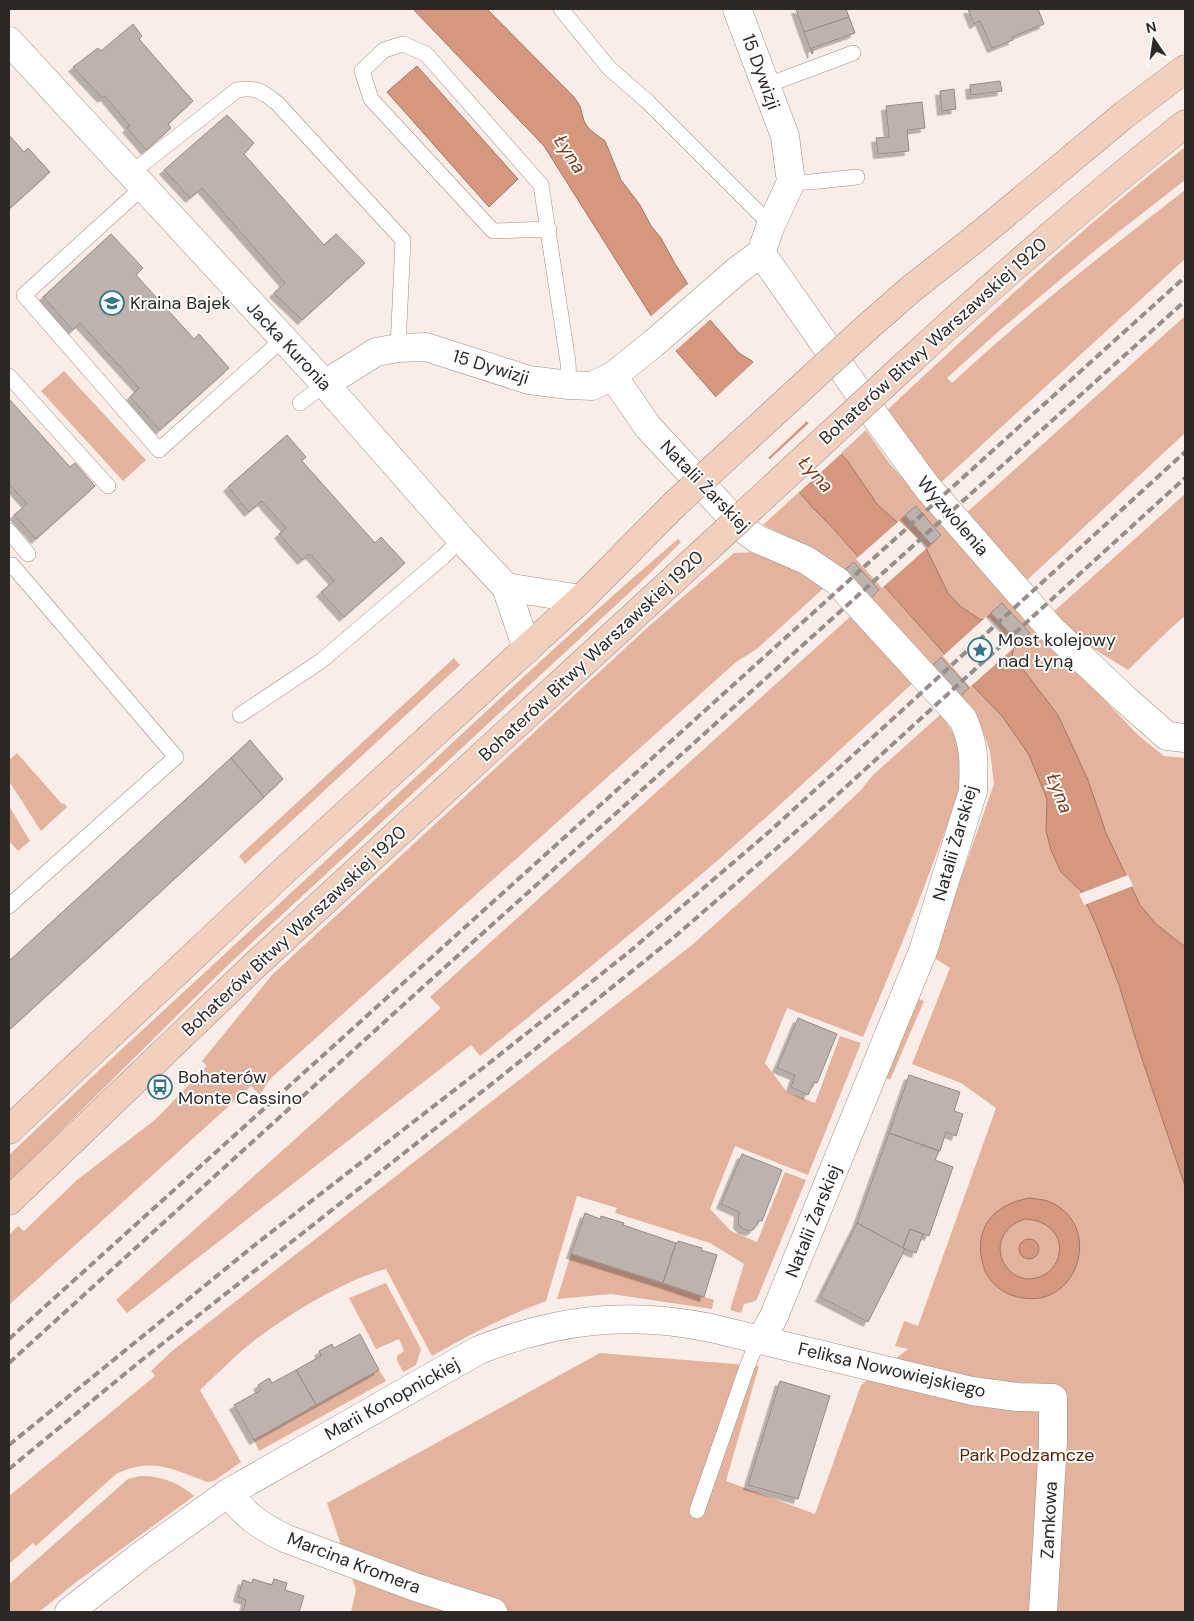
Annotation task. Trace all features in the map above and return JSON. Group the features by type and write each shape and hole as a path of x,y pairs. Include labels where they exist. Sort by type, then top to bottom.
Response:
{"main road":[{"path":"9,1130 285,870 581,599 674,505 862,332 911,289 976,238 1124,114 1185,69"},
{"name":"Bohaterów Bitwy Warszawskiej 1920","path":"9,1202 255,965 999,279 1126,170 1185,124"}],"street":[{"name":"15 Dywizji","path":"738,9 785,136 791,182"},
{"name":"Jacka Kuronia","path":"9,42 325,384 461,539 506,587 527,649"},
{"path":"761,253 771,225 791,182"},
{"name":"15 Dywizji","path":"325,384 376,352 398,348 426,347 529,380 592,386 613,376 654,343 718,286 761,253"},
{"name":"Wyzwolenia","path":"761,253 914,471 1052,630 1167,736 1185,738"},
{"name":"Natalii Żarskiej","path":"613,376 648,427 742,528 757,539 806,560 837,581 963,719 971,738 974,763 973,791 923,951 778,1307 761,1340"},
{"path":"506,587 581,599"},
{"name":"Marii Konopnickiej","path":"69,1612 139,1557 228,1493 479,1350 528,1332 555,1326 586,1321 649,1318 687,1323 761,1340"},
{"name":"Feliksa Nowowiejskiego","path":"761,1340 972,1392 1018,1397 1053,1398"},
{"name":"Zamkowa","path":"1044,1612 1052,1458 1053,1398"},
{"name":"Marcina Kromera","path":"228,1493 251,1518 287,1539 416,1587 493,1612"}],"lane":[{"path":"561,9 608,68 648,102 771,225"},
{"path":"549,229 493,230 371,99 362,71 384,50 403,44 426,54 541,185 549,229 568,362 569,385"},
{"path":"766,86 854,54"},
{"path":"283,339 159,450 24,296 137,180 232,93 249,88 261,91 277,103 403,240 398,348"},
{"path":"791,182 858,177"},
{"path":"9,376 108,486"},
{"path":"300,403 325,384"},
{"path":"9,531 28,554"},
{"path":"240,714 321,661 444,557 461,539"},
{"path":"9,906 176,756 10,565"},
{"path":"697,1511 747,1367 753,1352 761,1340"}],"green space":[{"path":"1185,147 1185,180 1098,248 999,331 947,378 952,383 1037,308 1185,190 1185,259 937,486 884,413 1069,243"},
{"path":"1185,316 1185,433 1024,583 964,515"},
{"path":"64,371 146,460 123,481 41,391"},
{"name":"Park Podzamcze","path":"866,430 890,464 1036,628 1138,735 1164,756 1185,758 1185,1612 351,1612 356,1590 327,1503 600,1353 759,1366 726,1481 815,1514 861,1385 908,1349 895,1346 904,1321 918,1326 996,1108 961,1083 912,1064 950,968 933,957 994,784 990,751 975,718 813,549 763,525 799,492 1002,716 1029,755 1041,783 1058,715 1012,655 1012,649 988,620 981,620 960,606 948,593 926,548 877,504 847,460 840,454"},
{"path":"1185,494 1185,616 1128,670 1086,644 1051,614"},
{"path":"678,539 681,542 643,580 229,964 9,1182 9,1155 598,609"},
{"path":"758,552 790,564 825,587 758,648 735,663 269,1080 260,1095 251,1086 9,1305 9,1235 18,1226 24,1231 77,1180 156,1119 207,1066 202,1061 272,975 649,626 734,553"},
{"path":"852,615 913,683 717,861 510,1032 480,1056 471,1045 127,1313 116,1300 441,1008 430,997"},
{"path":"454,658 460,665 245,864 239,856"},
{"path":"941,714 954,735 961,752 962,779 953,812 863,1037 787,1008 765,1063 787,1092 815,1103 840,1036 861,1043 808,1175 735,1146 710,1209 731,1231 757,1242 785,1172 806,1180 756,1301 744,1304 741,1313 730,1310 744,1264 710,1243 615,1213 617,1208 577,1196 546,1301 488,1326 432,1356 386,1269 369,1274 332,1291 294,1313 259,1337 200,1390 241,1462 214,1481 207,1482 173,1469 152,1466 141,1466 116,1474 36,1546 33,1543 9,1564 9,1496 155,1376 151,1371 172,1351 692,945 792,855 860,791 873,775"},
{"path":"17,753 62,804 64,803 67,807 41,831 9,781 9,760"},
{"path":"9,806 30,841 18,851 9,841"},
{"path":"918,999 924,1001 890,1080 885,1078"},
{"path":"571,1254 714,1300 712,1309 611,1294 557,1299"},
{"path":"386,1283 421,1349 416,1365 403,1372 397,1360 397,1356 404,1351 399,1339 376,1349 349,1298"},
{"path":"379,1370 386,1381 259,1451 254,1440"},
{"path":"140,1476 169,1481 182,1487 194,1496 75,1583 39,1612 9,1612 9,1584 128,1479"}],"water":[{"name":"Łyna","path":"413,9 487,9 574,97 580,106 584,121 589,129 605,141 621,180 661,238 710,320 739,353 752,361 781,398 847,460 877,504 926,548 948,593 960,606 981,620 988,619 1014,647 1012,655 1058,715 1088,780 1106,833 1140,905 1156,924 1185,947 1185,1186 1119,985 1097,927 1081,891 1061,872 1051,850 1046,831 1047,799 1029,755 1002,716 813,508 676,351 650,314 544,146"},
{"path":"417,66 518,179 489,207 387,92"},
{"path":"1029,1198 1044,1200 1064,1211 1075,1226 1080,1245 1077,1264 1068,1280 1054,1293 1035,1299 1011,1295 1002,1290 993,1283 983,1265 981,1240 984,1229 996,1213 1016,1201","holes":["1024,1219 1038,1221 1050,1228 1055,1233 1059,1246 1058,1257 1053,1267 1047,1273 1034,1279 1021,1278 1011,1272 1004,1262 1000,1251 1002,1239 1009,1228"]},
{"path":"1029,1239 1036,1242 1039,1249 1036,1256 1029,1259 1022,1256 1019,1249 1022,1242"}],"pier":[{"path":"689,283 712,318 674,352 649,318"},
{"path":"755,361 773,381 783,396 808,420 767,459 714,399"},
{"path":"810,422 842,453 797,494 768,461"},
{"path":"899,521 928,547 882,588 856,559"},
{"path":"986,617 990,618 1016,646 970,687 943,656"},
{"path":"1128,875 1133,886 1084,905 1079,894"}],"building":[{"path":"796,9 846,9 849,17 804,32"},
{"path":"968,9 1038,9 1044,24 1012,37 1013,40 992,48 980,21 974,24"},
{"path":"849,17 855,33 812,48 812,54 804,32"},
{"path":"133,24 142,36 139,39 193,101 168,124 171,128 146,150 127,128 130,126 105,96 102,98 73,67 98,48 101,51"},
{"path":"1000,81 1002,91 971,95 970,85"},
{"path":"954,89 956,109 942,111 940,91"},
{"path":"922,102 925,128 907,130 909,151 878,154 876,138 889,137 886,106"},
{"path":"227,115 254,143 244,154 324,245 336,234 365,263 302,320 274,293 285,283 202,188 190,198 164,170"},
{"path":"9,135 24,152 28,148 50,172 9,209"},
{"path":"111,234 143,268 136,275 194,339 199,334 229,368 160,430 130,397 139,388 80,323 73,330 43,297"},
{"path":"9,399 70,467 75,463 95,486 36,539 14,515 27,504 9,484"},
{"path":"287,435 306,457 302,461 375,543 381,537 405,563 344,617 321,592 334,581 310,554 302,560 279,534 286,528 262,501 249,512 228,487"},
{"path":"916,506 941,535 931,544 905,515"},
{"path":"854,562 879,590 869,600 843,571"},
{"path":"1002,603 1030,633 1019,643 991,613"},
{"path":"941,657 969,688 958,698 930,668"},
{"path":"250,740 283,779 264,797 231,758"},
{"path":"231,758 264,797 9,1030 9,961"},
{"path":"798,1018 837,1034 817,1083 814,1082 808,1095 791,1087 795,1075 777,1068"},
{"path":"909,1075 960,1092 954,1111 963,1114 956,1136 946,1132 940,1151 889,1133"},
{"path":"889,1133 939,1151 935,1160 953,1167 929,1236 910,1229 903,1248 857,1223"},
{"path":"742,1154 782,1170 762,1221 759,1220 754,1229 750,1231 743,1229 738,1224 739,1212 721,1204"},
{"path":"585,1213 600,1219 601,1216 624,1223 623,1225 676,1243 663,1283 571,1254"},
{"path":"857,1223 905,1249 868,1322 820,1297"},
{"path":"910,1229 923,1234 916,1253 903,1248"},
{"path":"678,1241 702,1248 701,1250 717,1255 704,1297 663,1283"},
{"path":"360,1334 379,1370 316,1405 296,1370 321,1356 319,1351 332,1344 334,1348"},
{"path":"296,1370 316,1405 254,1440 234,1405 261,1390 258,1385 269,1378 272,1383"},
{"path":"780,1381 830,1396 798,1499 748,1485"},
{"path":"253,1579 272,1585 274,1579 287,1583 285,1590 304,1596 299,1612 243,1612 246,1600 238,1597 243,1580 252,1583"}],"railway":[{"path":"9,1339 1185,277"},
{"path":"9,1363 423,987 1185,301"},
{"path":"9,1445 256,1244 629,952 770,831 1185,452"},
{"path":"9,1469 143,1359 672,939 815,815 1185,478"}],"place":[{"name":"Kraina Bajek","path":"112,303"},
{"name":"Most kolejowy nad Łyną","path":"980,650"},
{"name":"Bohaterów Monte Cassino","path":"160,1087"}]}
